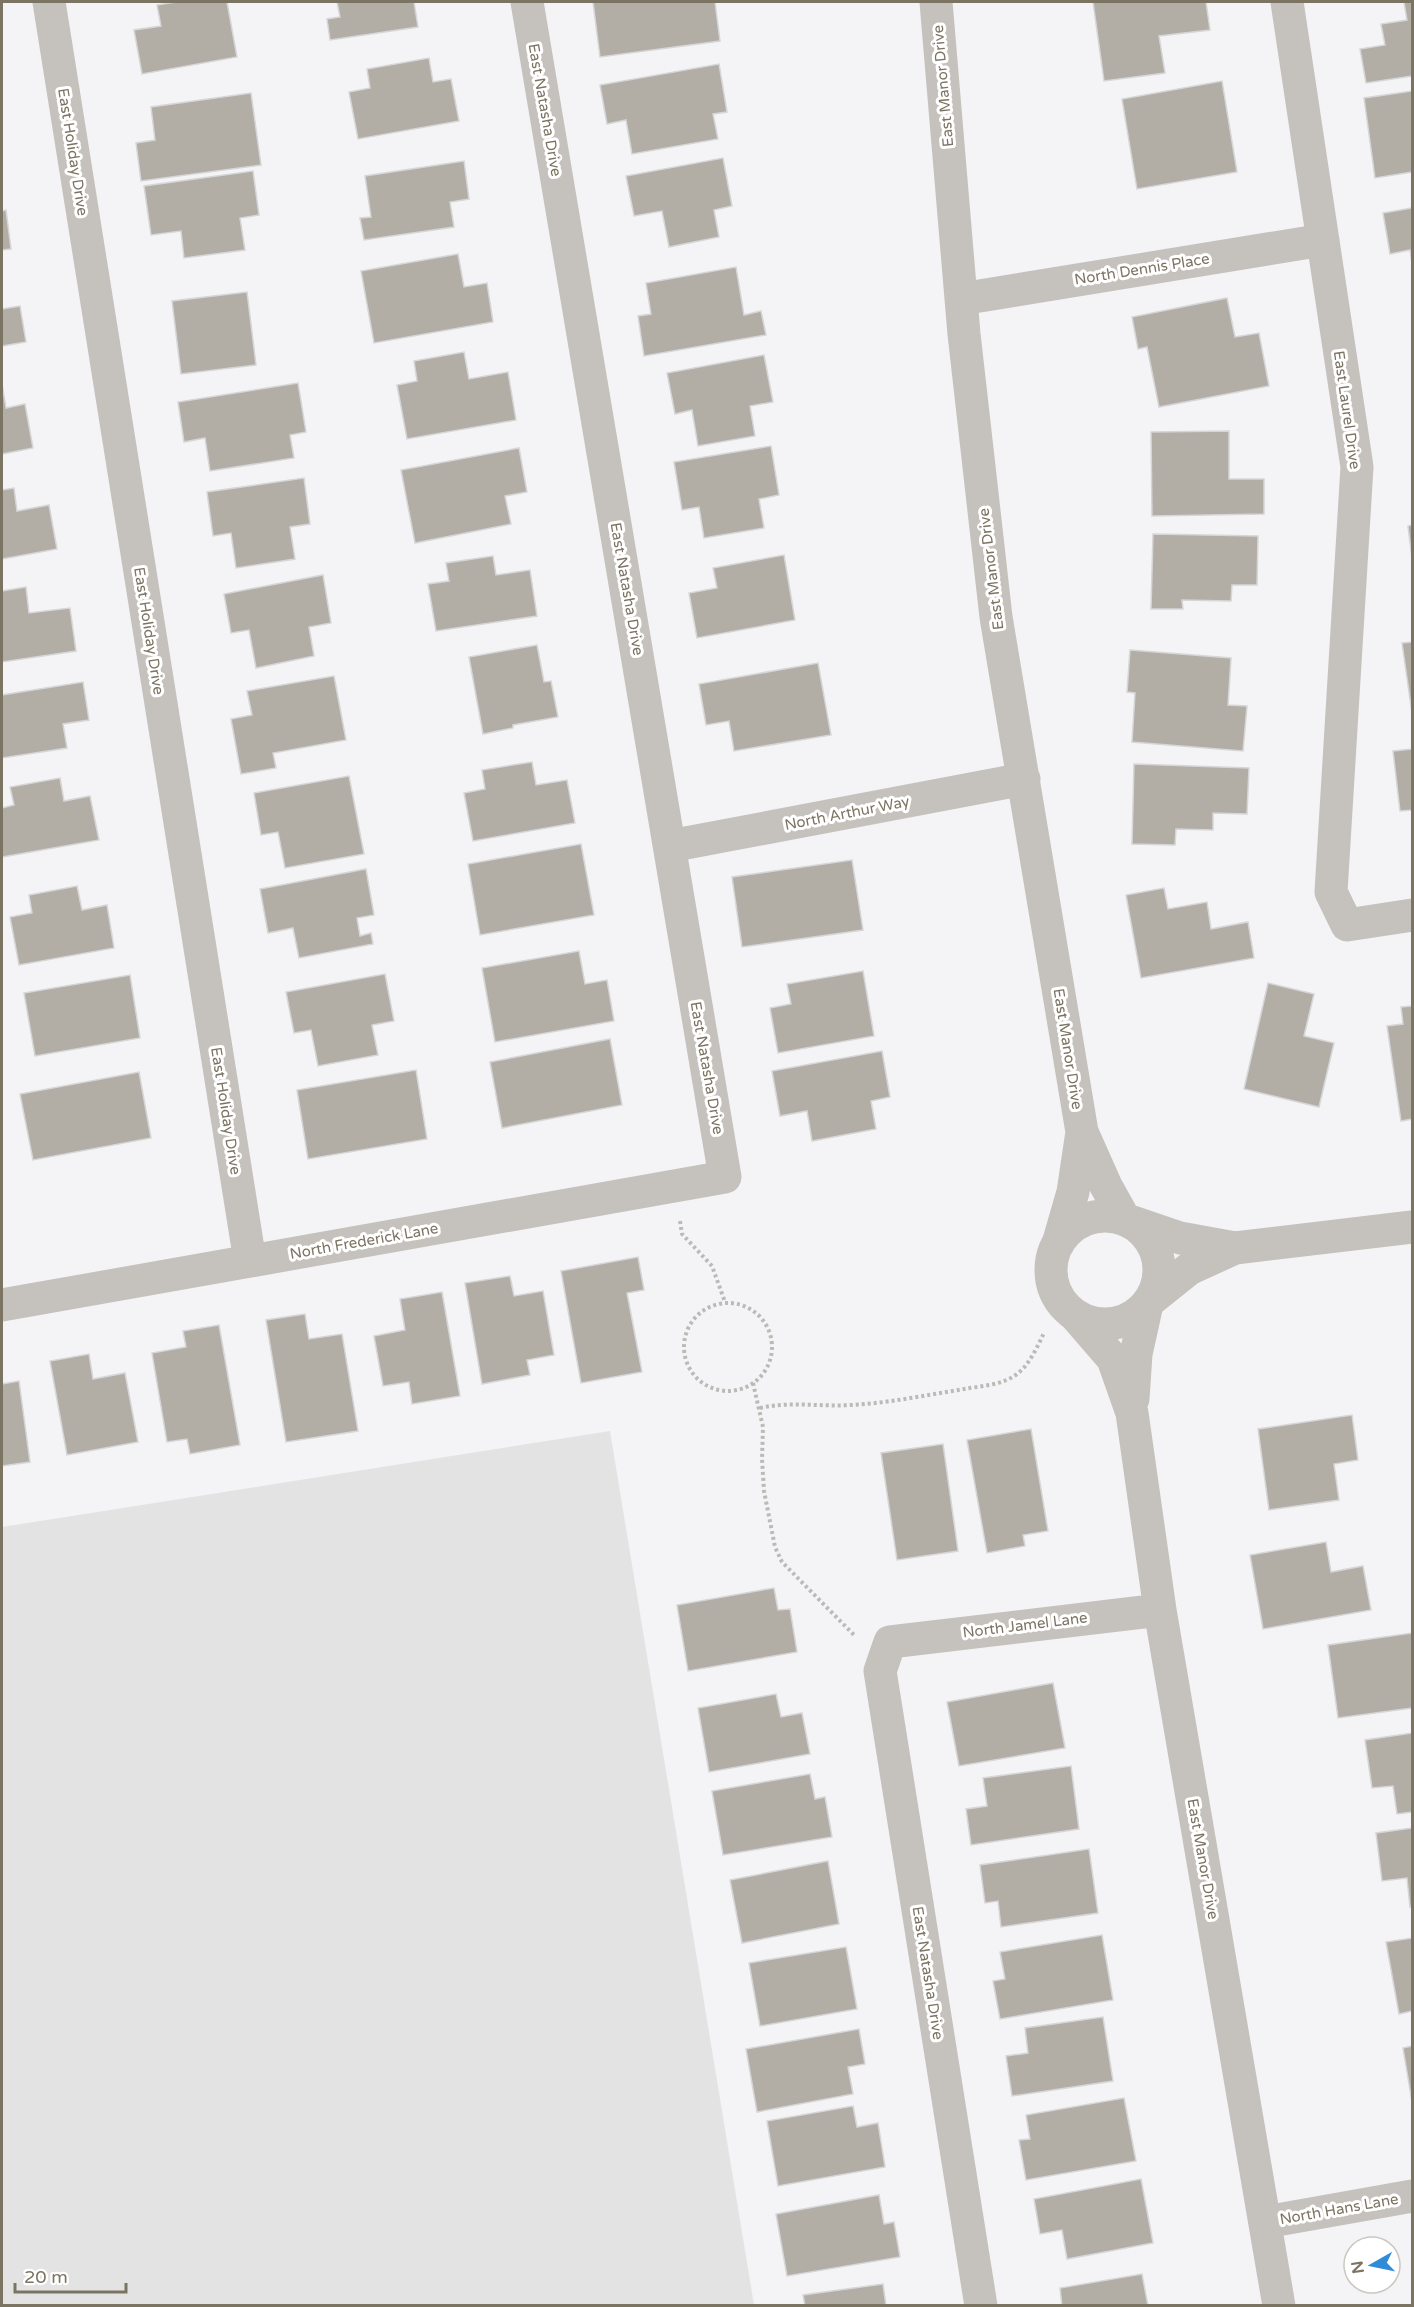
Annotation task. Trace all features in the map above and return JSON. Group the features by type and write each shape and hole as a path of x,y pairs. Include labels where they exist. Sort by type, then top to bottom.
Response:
{"street":[{"name":"East Holiday Drive","path":"49,2 250,1261"},
{"name":"East Natasha Drive","path":"527,2 726,1177"},
{"name":"East Manor Drive","path":"936,2 961,299 996,617 1082,1132 1106,1186 1128,1221"},
{"name":"East Laurel Drive","path":"1287,2 1357,467 1331,892 1347,925 1413,915"},
{"name":"North Dennis Place","path":"961,299 1323,240"},
{"name":"North Arthur Way","path":"670,846 1024,779"},
{"name":"East Manor Drive","path":"1058,1244 1073,1192 1082,1132"},
{"name":"North Frederick Lane","path":"2,1305 726,1177"},
{"path":"1235,1248 1189,1269 1138,1313 1124,1321 1107,1324 1090,1322 1075,1315 1063,1304 1055,1290 1051,1275 1052,1259 1058,1244 1068,1230 1082,1221 1098,1216 1115,1216 1180,1238 1235,1248 1413,1227"},
{"path":"1128,1221 1146,1233 1155,1249 1160,1266 1157,1284 1148,1302"},
{"name":"East Manor Drive","path":"1132,1413 1136,1354 1148,1302"},
{"name":"East Manor Drive","path":"1075,1315 1113,1359 1132,1413 1160,1610 1279,2306"},
{"name":"North Jamel Lane","path":"890,1642 1160,1610"},
{"name":"East Natasha Drive","path":"890,1642 880,1671 981,2306"},
{"name":"North Hans Lane","path":"1266,2222 1413,2196"}],"path":[{"path":"681,1226 682,1234 712,1266 725,1302"},
{"path":"725,1302 739,1304 753,1310 770,1332 772,1347 764,1374 753,1383 739,1389 725,1391 710,1387 698,1379 689,1368 684,1339 689,1325 699,1313 711,1305 725,1302"},
{"path":"760,1408 789,1403 850,1406 897,1401 999,1382 1016,1375 1025,1366 1046,1329"},
{"path":"753,1383 763,1427 764,1491 775,1547 782,1562 850,1629"}],"shaded area":[{"path":"610,1431 754,2305 2,2305 2,1527"}],"building":[{"path":"176,2 227,2 237,57 142,74 134,30 161,26 157,5"},
{"path":"337,2 414,2 418,27 330,40 327,19 340,17"},
{"path":"593,2 715,2 720,41 600,57"},
{"path":"1093,2 1206,2 1210,30 1159,36 1165,73 1104,81"},
{"path":"1404,2 1412,2 1412,76 1366,83 1360,49 1385,45 1381,24 1407,20"},
{"path":"429,58 433,82 451,79 459,121 358,139 349,92 370,88 367,69"},
{"path":"719,64 727,112 713,114 718,139 632,154 626,120 607,124 600,85"},
{"path":"1222,81 1237,172 1137,189 1122,99"},
{"path":"1412,91 1412,172 1375,178 1364,98"},
{"path":"251,93 261,165 141,181 136,143 155,140 151,107"},
{"path":"723,158 732,206 714,210 719,237 669,247 662,211 634,216 626,176"},
{"path":"464,161 469,199 450,202 454,227 364,240 360,218 371,217 365,176"},
{"path":"253,171 259,215 240,218 245,250 184,258 181,231 151,235 144,186"},
{"path":"1412,208 1412,263 1410,250 1390,254 1383,213"},
{"path":"6,210 11,249 2,250 2,211"},
{"path":"458,254 464,287 487,283 493,322 374,343 361,271"},
{"path":"736,267 744,315 761,311 766,335 644,356 638,316 651,314 646,283"},
{"path":"247,292 256,365 181,374 172,301"},
{"path":"1227,298 1235,337 1259,333 1269,386 1159,407 1147,347 1138,349 1132,317"},
{"path":"20,306 26,342 2,346 2,309"},
{"path":"464,352 469,379 508,372 516,420 407,439 397,385 417,381 414,361"},
{"path":"764,355 773,402 750,406 755,436 698,446 692,410 675,414 667,373"},
{"path":"298,383 306,432 290,435 294,458 210,471 205,438 184,442 178,402"},
{"path":"2,384 6,408 25,404 33,448 2,454"},
{"path":"1229,431 1229,479 1264,479 1264,514 1152,516 1151,432"},
{"path":"771,446 779,495 759,499 764,528 704,538 699,507 682,510 674,462"},
{"path":"519,448 527,492 505,496 511,524 415,543 401,470"},
{"path":"304,478 310,524 290,527 295,559 236,568 231,533 213,536 207,492"},
{"path":"14,488 17,511 49,505 57,549 2,559 2,490"},
{"path":"1412,525 1412,558 1408,526"},
{"path":"1153,534 1258,536 1257,585 1232,585 1231,601 1182,600 1183,609 1151,609"},
{"path":"784,555 795,620 697,638 689,593 717,588 713,568"},
{"path":"493,556 496,575 530,570 537,616 436,631 428,584 449,581 446,563"},
{"path":"323,575 331,623 309,627 314,656 256,668 249,630 231,633 224,594"},
{"path":"26,587 29,613 70,608 76,651 2,662 2,591"},
{"path":"1412,642 1412,713 1402,643"},
{"path":"537,645 544,682 551,681 558,717 513,725 513,728 483,734 469,657"},
{"path":"1130,650 1231,658 1228,705 1247,706 1243,751 1132,742 1135,693 1127,692"},
{"path":"818,663 831,735 734,751 729,721 706,725 699,684"},
{"path":"334,676 346,740 273,753 276,768 241,774 231,719 252,715 247,691"},
{"path":"83,682 89,720 63,724 67,748 2,758 2,695"},
{"path":"1412,749 1412,810 1400,811 1393,751"},
{"path":"532,762 536,785 567,780 575,823 473,841 464,793 485,789 482,770"},
{"path":"1134,764 1249,768 1247,814 1213,813 1213,830 1176,829 1175,845 1132,844"},
{"path":"349,776 364,854 285,868 278,832 261,835 254,793"},
{"path":"60,778 64,801 90,796 99,840 2,857 2,808 14,805 10,787"},
{"path":"581,844 594,915 480,935 468,864"},
{"path":"852,860 863,930 742,947 732,877"},
{"path":"366,869 374,915 357,918 360,936 371,933 373,944 299,958 293,928 268,933 260,889"},
{"path":"77,886 82,910 107,905 114,948 19,965 10,917 32,913 29,895"},
{"path":"1164,888 1168,909 1207,902 1211,929 1248,922 1254,958 1141,978 1126,895"},
{"path":"579,951 585,984 607,980 614,1021 495,1042 482,968"},
{"path":"863,971 874,1036 778,1053 770,1008 791,1004 787,984"},
{"path":"385,974 394,1021 372,1025 378,1055 318,1066 311,1030 294,1033 286,992"},
{"path":"130,975 140,1038 35,1056 24,993"},
{"path":"1268,983 1314,994 1304,1036 1334,1043 1319,1107 1244,1089"},
{"path":"1412,1006 1412,1119 1401,1121 1387,1026 1403,1024 1401,1007"},
{"path":"610,1039 622,1105 502,1128 490,1062"},
{"path":"882,1051 890,1097 871,1101 876,1129 812,1141 807,1111 780,1116 772,1071"},
{"path":"416,1070 427,1139 308,1159 297,1090"},
{"path":"139,1072 151,1138 33,1160 20,1094"},
{"path":"638,1257 644,1290 627,1293 642,1372 581,1383 561,1271"},
{"path":"510,1276 514,1296 543,1291 554,1355 527,1360 530,1375 482,1384 465,1283"},
{"path":"442,1292 460,1396 412,1404 409,1382 383,1386 374,1336 405,1330 400,1299"},
{"path":"305,1314 309,1339 342,1334 358,1431 286,1442 266,1320"},
{"path":"219,1325 240,1445 190,1454 187,1439 167,1442 152,1353 186,1347 183,1331"},
{"path":"89,1354 93,1379 125,1373 138,1442 67,1455 50,1361"},
{"path":"19,1381 30,1462 2,1466 2,1384"},
{"path":"1352,1415 1358,1460 1334,1464 1339,1500 1269,1510 1258,1429"},
{"path":"1031,1429 1048,1531 1023,1535 1025,1546 987,1553 967,1440"},
{"path":"943,1444 958,1551 897,1560 881,1453"},
{"path":"1326,1542 1331,1572 1363,1566 1371,1610 1263,1629 1250,1555"},
{"path":"774,1588 778,1610 790,1609 797,1652 688,1671 677,1605"},
{"path":"1412,1633 1412,1708 1338,1718 1328,1645"},
{"path":"1053,1683 1065,1748 959,1766 947,1702"},
{"path":"776,1694 781,1717 802,1713 810,1754 709,1772 698,1708"},
{"path":"1412,1733 1412,1812 1397,1814 1393,1786 1372,1788 1365,1740"},
{"path":"1071,1766 1079,1829 971,1845 966,1809 987,1806 983,1778"},
{"path":"810,1774 815,1799 825,1797 832,1837 723,1855 712,1791"},
{"path":"1412,1828 1412,1906 1410,1907 1407,1878 1382,1881 1376,1833"},
{"path":"1089,1849 1098,1913 1001,1927 998,1901 985,1903 980,1865"},
{"path":"828,1861 839,1924 742,1943 730,1880"},
{"path":"1102,1935 1113,2000 1000,2019 993,1981 1005,1979 1000,1952"},
{"path":"1412,1938 1412,2011 1399,2014 1386,1942"},
{"path":"846,1947 857,2009 760,2026 749,1963"},
{"path":"1103,2017 1113,2081 1012,2096 1006,2056 1028,2053 1025,2028"},
{"path":"859,2029 865,2064 848,2067 853,2094 757,2112 746,2049"},
{"path":"1412,2046 1412,2102 1403,2048"},
{"path":"1124,2098 1136,2161 1026,2180 1019,2140 1030,2139 1026,2115"},
{"path":"853,2106 857,2127 878,2123 885,2167 778,2186 767,2121"},
{"path":"1141,2179 1153,2243 1067,2259 1062,2230 1040,2234 1034,2199"},
{"path":"879,2195 884,2224 894,2222 900,2257 787,2276 776,2214"},
{"path":"1142,2274 1148,2306 1062,2306 1060,2288"},
{"path":"883,2284 886,2306 805,2306 803,2295"}]}
